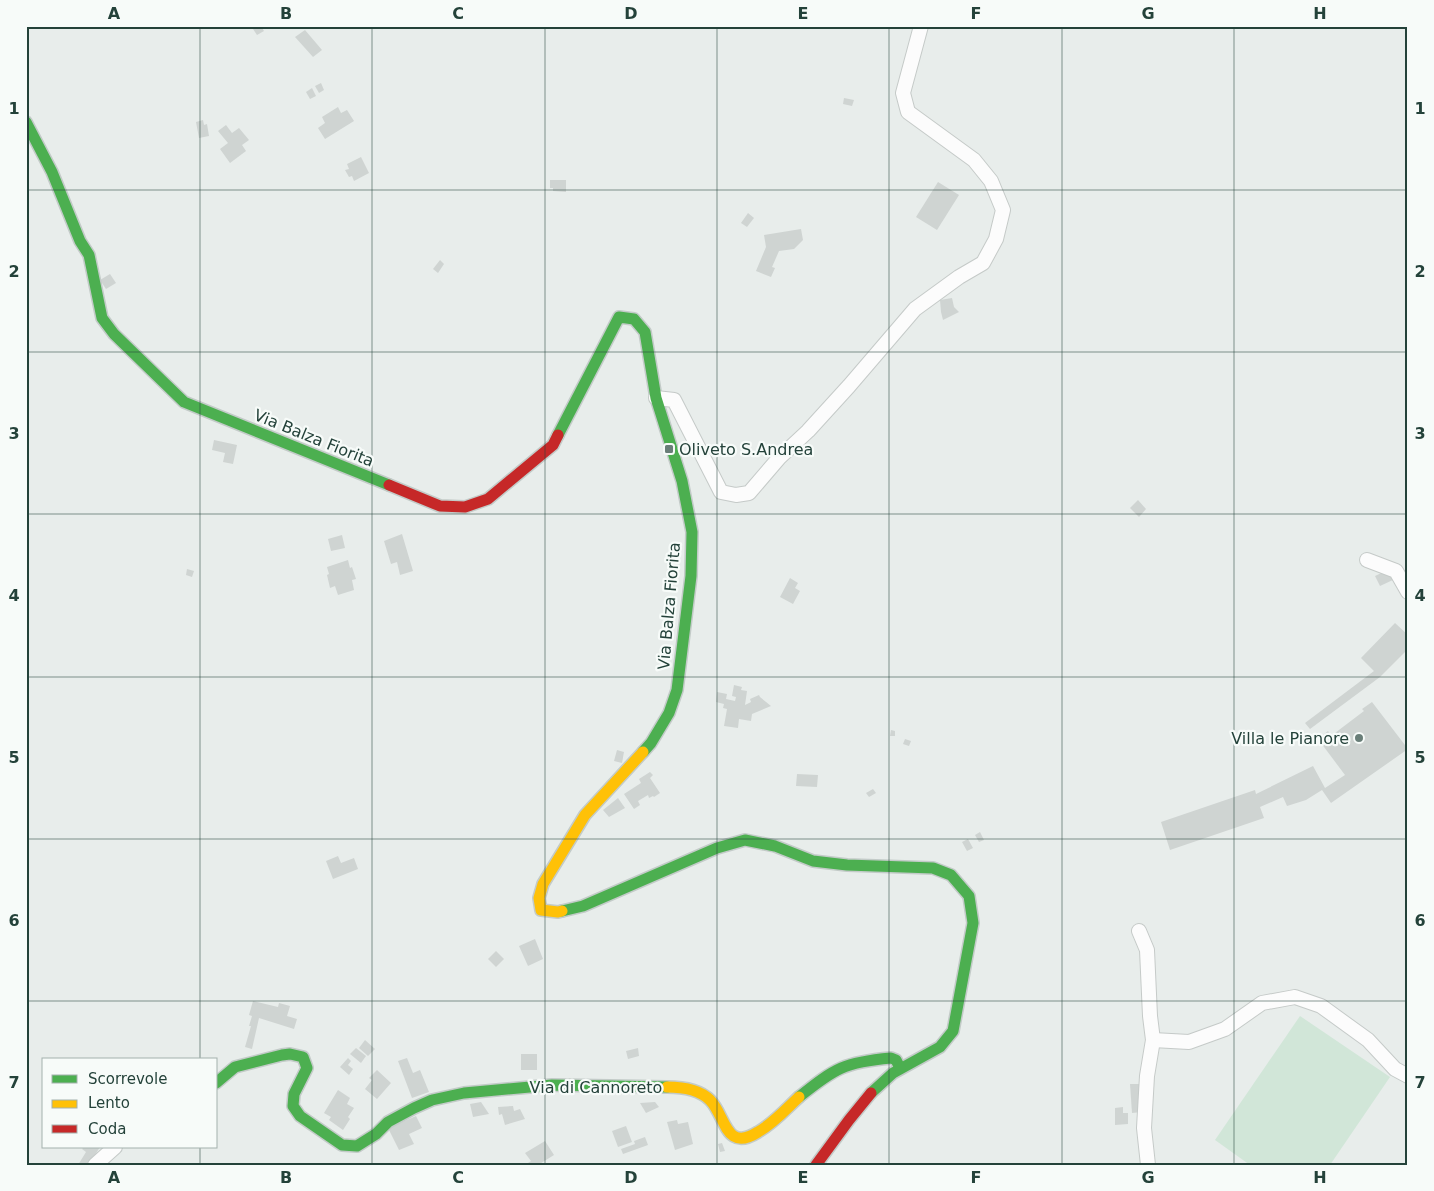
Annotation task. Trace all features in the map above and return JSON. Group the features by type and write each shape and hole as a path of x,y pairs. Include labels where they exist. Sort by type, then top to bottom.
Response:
{"street":[{"path":"656,398 674,400 722,492 736,495 749,492 779,458 808,431 849,386 915,309 959,276 983,262 996,239 1003,210 991,181 974,160 908,112 903,93 922,26"},
{"name":"Via Balza Fiorita","path":"26,122 52,172 80,241 89,255 102,318 114,334 184,402 440,506 464,507 488,499 553,445 619,317 634,319 645,332 656,398 682,481 692,532 691,576 676,690 669,713 651,743 585,815 543,884 539,898 541,910 558,912 583,906 717,848 745,840 775,846 813,861 847,865 934,868 951,875 969,896 973,923 953,1031 949,1038 930,1054 900,1068 874,1089 816,1165"},
{"path":"1367,560 1396,571 1408,592"},
{"path":"1139,931 1147,950 1153,1040 1147,1076 1144,1128 1148,1165"},
{"path":"1153,1040 1189,1042 1225,1029 1262,1003 1294,997 1321,1006 1368,1040 1395,1069 1408,1076"},
{"name":"Via di Cannoreto","path":"218,1082 235,1067 282,1055 290,1054 303,1057 307,1068 294,1094 293,1106 300,1116 342,1145 357,1146 376,1134 388,1122 432,1100 464,1093 552,1085 666,1087 694,1090 707,1096 712,1101 726,1131 731,1136 746,1138 754,1135 779,1117 797,1098 836,1069 850,1064 891,1058 896,1060 900,1068"},
{"path":"95,1165 114,1148"}],"green space":[{"path":"1300,1016 1390,1077 1330,1165 1250,1165 1215,1140"}],"building":[{"path":"251,26 261,26 264,31 257,35"},
{"path":"305,30 322,50 313,57 295,37"},
{"path":"321,83 324,90 319,93 315,86"},
{"path":"312,88 316,96 310,99 306,92"},
{"path":"844,98 854,100 852,106 843,104"},
{"path":"338,107 341,113 347,110 354,121 325,139 318,128 325,123 322,117"},
{"path":"203,120 204,125 207,124 209,136 199,138 196,122"},
{"path":"226,125 232,133 239,128 249,140 242,145 246,151 230,163 220,149 228,143 218,131"},
{"path":"361,157 369,173 354,181 352,176 349,177 345,170 349,169 347,164"},
{"path":"550,180 566,180 566,192 553,191 553,188 550,188"},
{"path":"938,182 959,195 937,230 916,217"},
{"path":"748,213 754,218 747,227 741,223"},
{"path":"801,229 803,240 794,249 779,251 772,267 775,268 771,277 756,271 766,247 764,235"},
{"path":"440,260 444,264 438,273 433,269"},
{"path":"110,274 116,283 106,289 100,280"},
{"path":"952,298 954,307 959,312 943,320 940,300"},
{"path":"214,440 237,445 233,464 223,462 225,453 212,450"},
{"path":"1138,500 1146,509 1139,517 1130,508"},
{"path":"402,534 413,571 400,575 397,562 391,564 384,541"},
{"path":"342,535 345,548 331,551 328,539"},
{"path":"348,560 356,579 352,580 354,590 338,595 335,586 330,588 327,567"},
{"path":"187,569 194,571 192,577 186,575"},
{"path":"1390,569 1395,579 1380,586 1375,576"},
{"path":"790,578 798,583 795,588 800,591 793,604 780,597"},
{"path":"1395,623 1408,635 1408,649 1380,677 1310,729 1305,723 1374,671 1361,658"},
{"path":"734,685 742,687 741,690 747,691 745,705 751,702 750,699 759,695 771,706 752,714 751,721 739,719 738,728 724,726 727,709 723,708 724,704 716,702 717,692 727,694 726,699 735,701 736,697 732,696"},
{"path":"1372,702 1408,749 1331,803 1322,790 1306,800 1287,806 1283,797 1260,807 1264,818 1170,850 1161,822 1255,790 1256,794 1313,766 1325,788 1345,775 1318,739 1328,731 1331,736 1364,711 1362,709"},
{"path":"891,730 895,731 895,736 890,736"},
{"path":"905,739 911,741 909,746 903,744"},
{"path":"617,750 624,752 622,763 614,761"},
{"path":"650,772 653,775 650,778 660,793 649,798 648,795 638,801 640,805 634,809 624,794 641,783 639,779"},
{"path":"797,774 818,775 817,787 796,786"},
{"path":"873,789 876,793 869,797 866,793"},
{"path":"618,798 625,808 609,817 603,810"},
{"path":"980,832 984,840 979,842 975,835"},
{"path":"968,839 973,848 967,851 962,842"},
{"path":"338,856 341,863 354,858 358,869 333,879 326,861"},
{"path":"535,939 543,959 528,966 519,946"},
{"path":"496,951 504,959 496,967 488,959"},
{"path":"253,1001 278,1007 279,1003 290,1006 287,1016 297,1019 294,1029 259,1018 252,1049 245,1047 251,1026 249,1026 252,1016 249,1015"},
{"path":"365,1040 375,1049 368,1056 359,1048"},
{"path":"356,1048 366,1056 361,1063 350,1054"},
{"path":"638,1048 639,1056 628,1059 626,1051"},
{"path":"521,1054 537,1054 537,1070 521,1070"},
{"path":"348,1058 351,1061 348,1065 353,1069 349,1075 340,1067"},
{"path":"407,1058 413,1073 420,1070 429,1092 412,1098 398,1061"},
{"path":"377,1070 391,1083 377,1099 365,1089 372,1080 369,1078"},
{"path":"1130,1084 1140,1084 1142,1112 1132,1113"},
{"path":"338,1090 350,1098 347,1104 354,1108 343,1130 329,1120 331,1117 324,1113"},
{"path":"481,1102 489,1114 473,1117 470,1104"},
{"path":"655,1102 659,1107 646,1113 640,1103"},
{"path":"513,1106 514,1111 520,1109 525,1119 505,1125 502,1114 499,1115 498,1107"},
{"path":"1123,1107 1123,1113 1128,1113 1128,1124 1115,1125 1115,1108"},
{"path":"416,1116 422,1128 409,1134 414,1144 399,1150 388,1128"},
{"path":"677,1120 678,1124 688,1122 693,1144 675,1150 667,1122"},
{"path":"626,1126 632,1142 618,1147 612,1131"},
{"path":"645,1137 648,1145 623,1154 621,1149 635,1144 634,1141"},
{"path":"545,1141 554,1155 538,1165 525,1165 531,1161 525,1153"},
{"path":"722,1143 725,1151 720,1152 718,1144"},
{"path":"99,1148 91,1165 78,1165 86,1152 82,1149"}],"traffic: fast":[{"path":"26,122 52,172 80,241 89,255 102,318 114,334 184,402 389,485"},
{"path":"558,435 619,317 634,319 645,332 656,398 682,481 692,532 691,576 677,690 669,713 651,743 643,752"},
{"path":"562,911 583,906 717,848 745,840 775,846 813,861 847,865 933,868 951,875 969,896 973,923 953,1031 940,1047 893,1073 871,1093"},
{"path":"218,1081 235,1067 282,1055 290,1054 303,1057 307,1068 294,1094 293,1106 300,1116 342,1145 357,1146 376,1134 388,1122 414,1108 432,1100 464,1093 552,1085 667,1087"},
{"path":"799,1097 822,1079 851,1064 891,1058 896,1060 900,1068"}],"traffic: slow":[{"path":"562,911 541,910 539,898 543,884 585,815 643,752"},
{"path":"667,1087 690,1089 706,1096 715,1107 728,1130 739,1138 747,1137 764,1128 799,1097"}],"traffic: jam":[{"path":"389,485 440,506 465,507 488,499 553,445 558,435"},
{"path":"816,1165 871,1093"}],"place":[{"name":"Oliveto S.Andrea","path":"669,449"},
{"name":"Villa le Pianore","path":"1359,738"}]}
